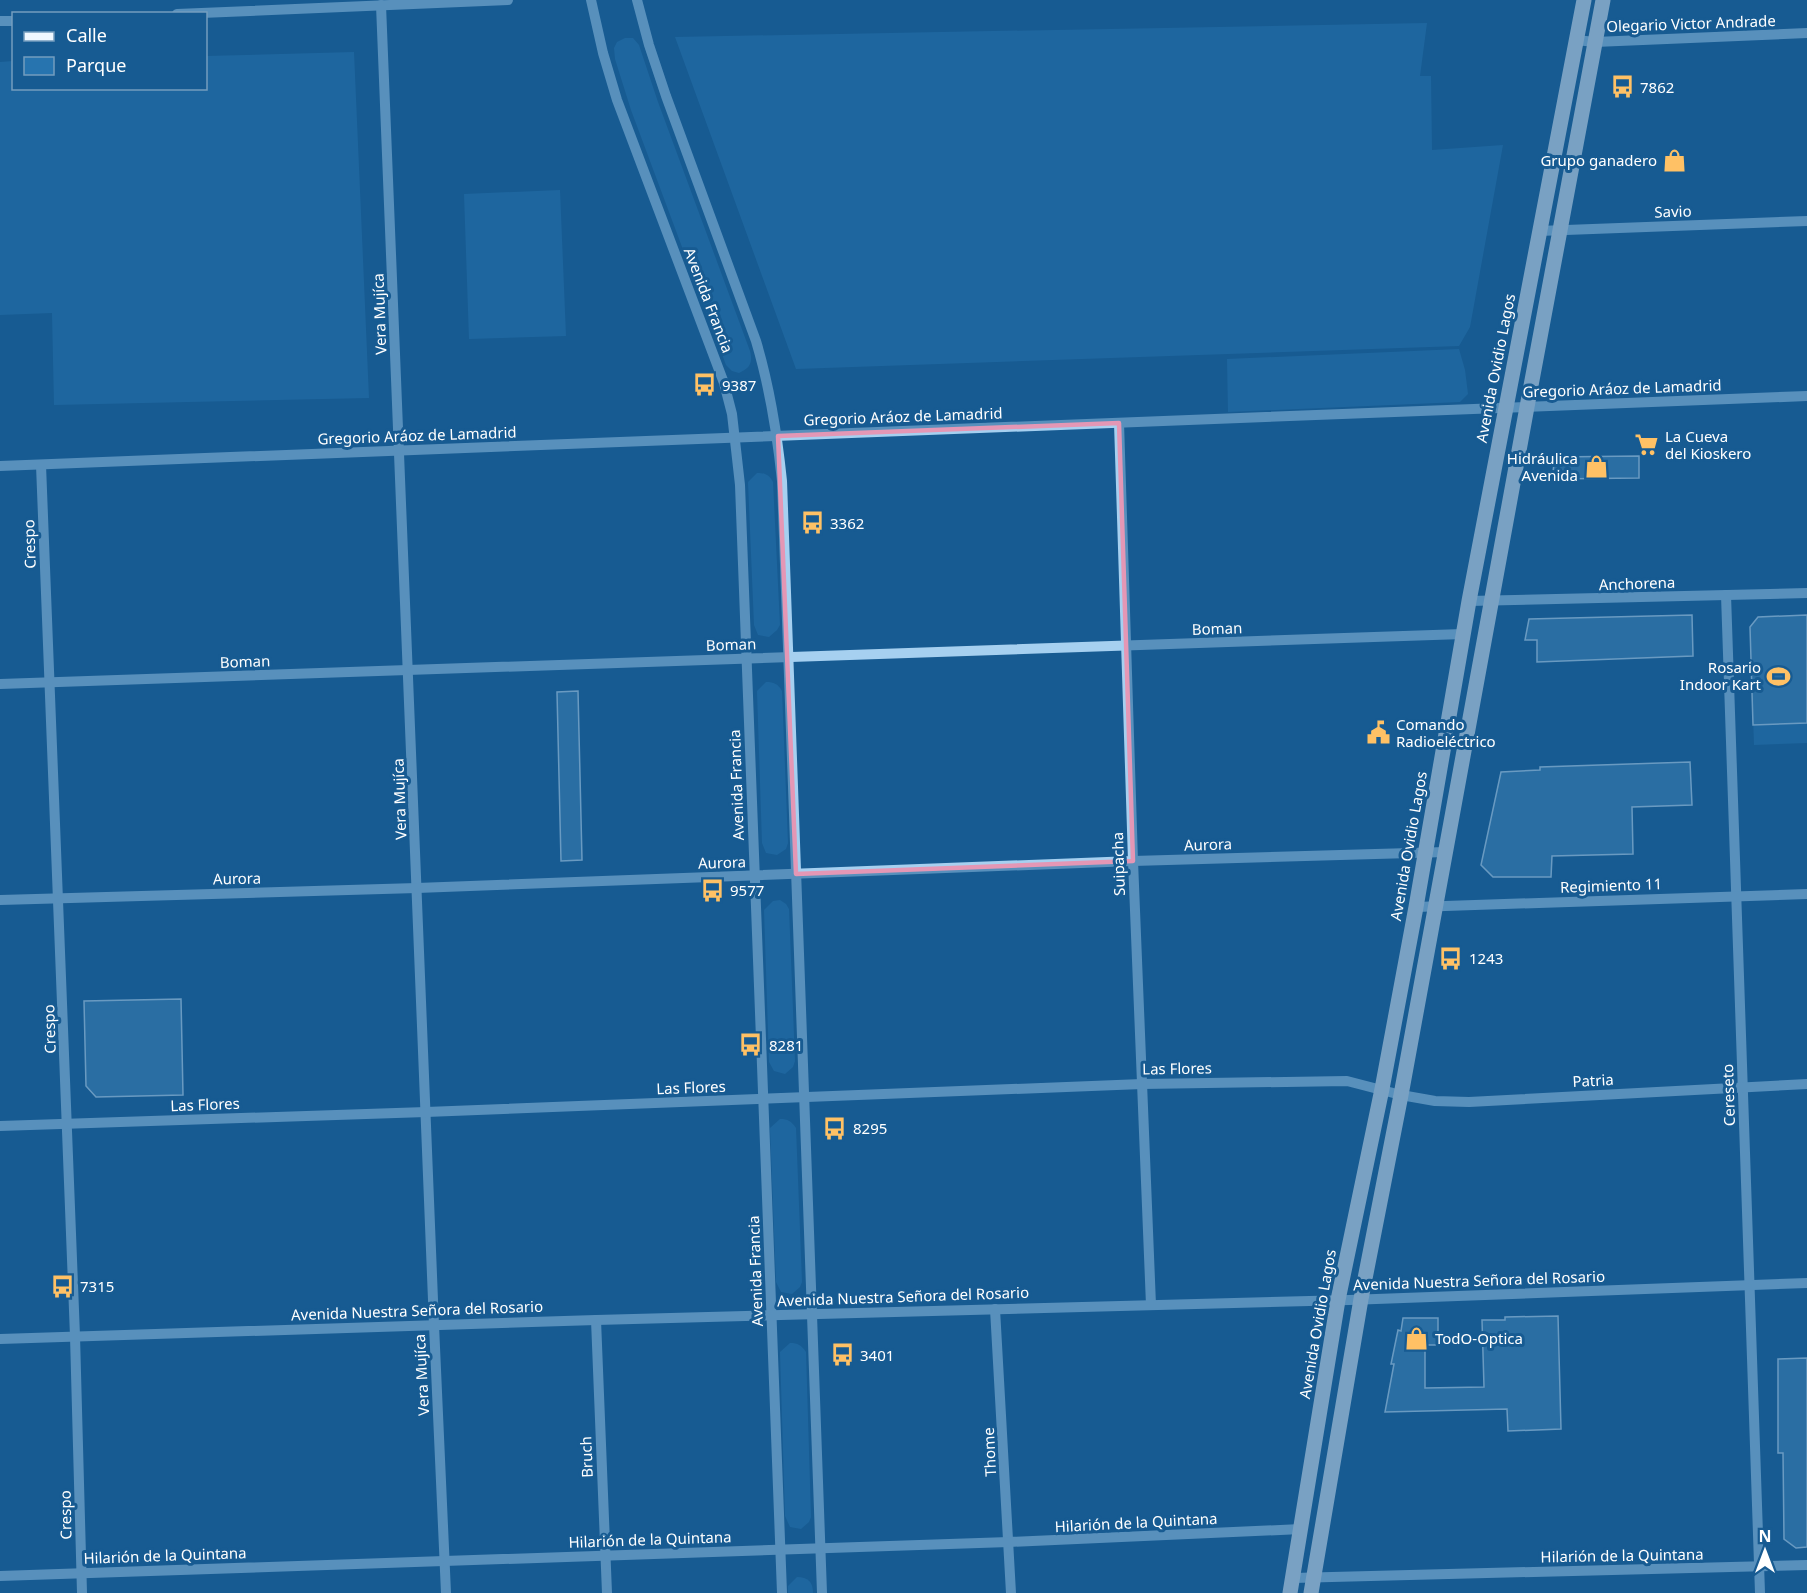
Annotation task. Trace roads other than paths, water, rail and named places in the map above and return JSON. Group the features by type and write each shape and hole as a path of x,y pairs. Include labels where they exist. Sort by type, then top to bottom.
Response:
{"main road":[{"name":"Avenida Ovidio Lagos","path":"1292,1586 1338,1300 1382,1089 1469,601 1584,0"},
{"path":"1313,1585 1361,1299 1401,1095 1603,0"}],"street":[{"path":"207,13 508,0"},
{"name":"Avenida Francia","path":"591,0 603,53 618,100 724,383 735,438 740,485 782,1593"},
{"name":"Avenida Francia","path":"637,0 666,96 756,341 767,378 778,436 782,481 822,1593"},
{"name":"Vera Mujíca","path":"381,5 446,1593"},
{"name":"Olegario Victor Andrade","path":"1576,40 1595,42 1807,33"},
{"name":"Savio","path":"1539,231 1807,221"},
{"name":"Gregorio Aráoz de Lamadrid","path":"0,466 1807,396"},
{"name":"Suipacha","path":"1119,423 1133,861 1151,1305"},
{"name":"Crespo","path":"41,465 68,1123 82,1593"},
{"name":"Anchorena","path":"1469,601 1807,593"},
{"name":"Cereseto","path":"1726,595 1760,1593"},
{"name":"Boman","path":"0,684 1463,634"},
{"name":"Aurora","path":"0,900 417,888 1133,861 1446,852"},
{"name":"Regimiento 11","path":"1416,907 1807,894"},
{"name":"Las Flores","path":"0,1126 1142,1084 1347,1081 1382,1089"},
{"name":"Patria","path":"1382,1089 1435,1101 1469,1102 1807,1084"},
{"name":"Avenida Nuestra Señora del Rosario","path":"0,1339 1338,1300 1807,1282"},
{"name":"Thome","path":"995,1309 1011,1593"},
{"name":"Bruch","path":"596,1320 607,1593"},
{"name":"Hilarión de la Quintana","path":"0,1576 820,1549 1301,1529"},
{"name":"Hilarión de la Quintana","path":"1292,1586 1807,1565"}],"place":[{"name":"7862","path":"1622,87"},
{"name":"Grupo ganadero","path":"1675,160"},
{"name":"9387","path":"704,385"},
{"name":"La Cueva del Kioskero","path":"1647,445"},
{"name":"Hidráulica Avenida","path":"1596,467"},
{"name":"3362","path":"812,523"},
{"name":"Rosario Indoor Kart","path":"1779,676"},
{"name":"Comando Radioeléctrico","path":"1378,733"},
{"name":"9577","path":"712,890"},
{"name":"1243","path":"1451,958"},
{"name":"8281","path":"751,1045"},
{"name":"8295","path":"835,1128"},
{"name":"7315","path":"62,1286"},
{"name":"TodO-Optica","path":"1417,1338"},
{"name":"3401","path":"842,1355"}]}
